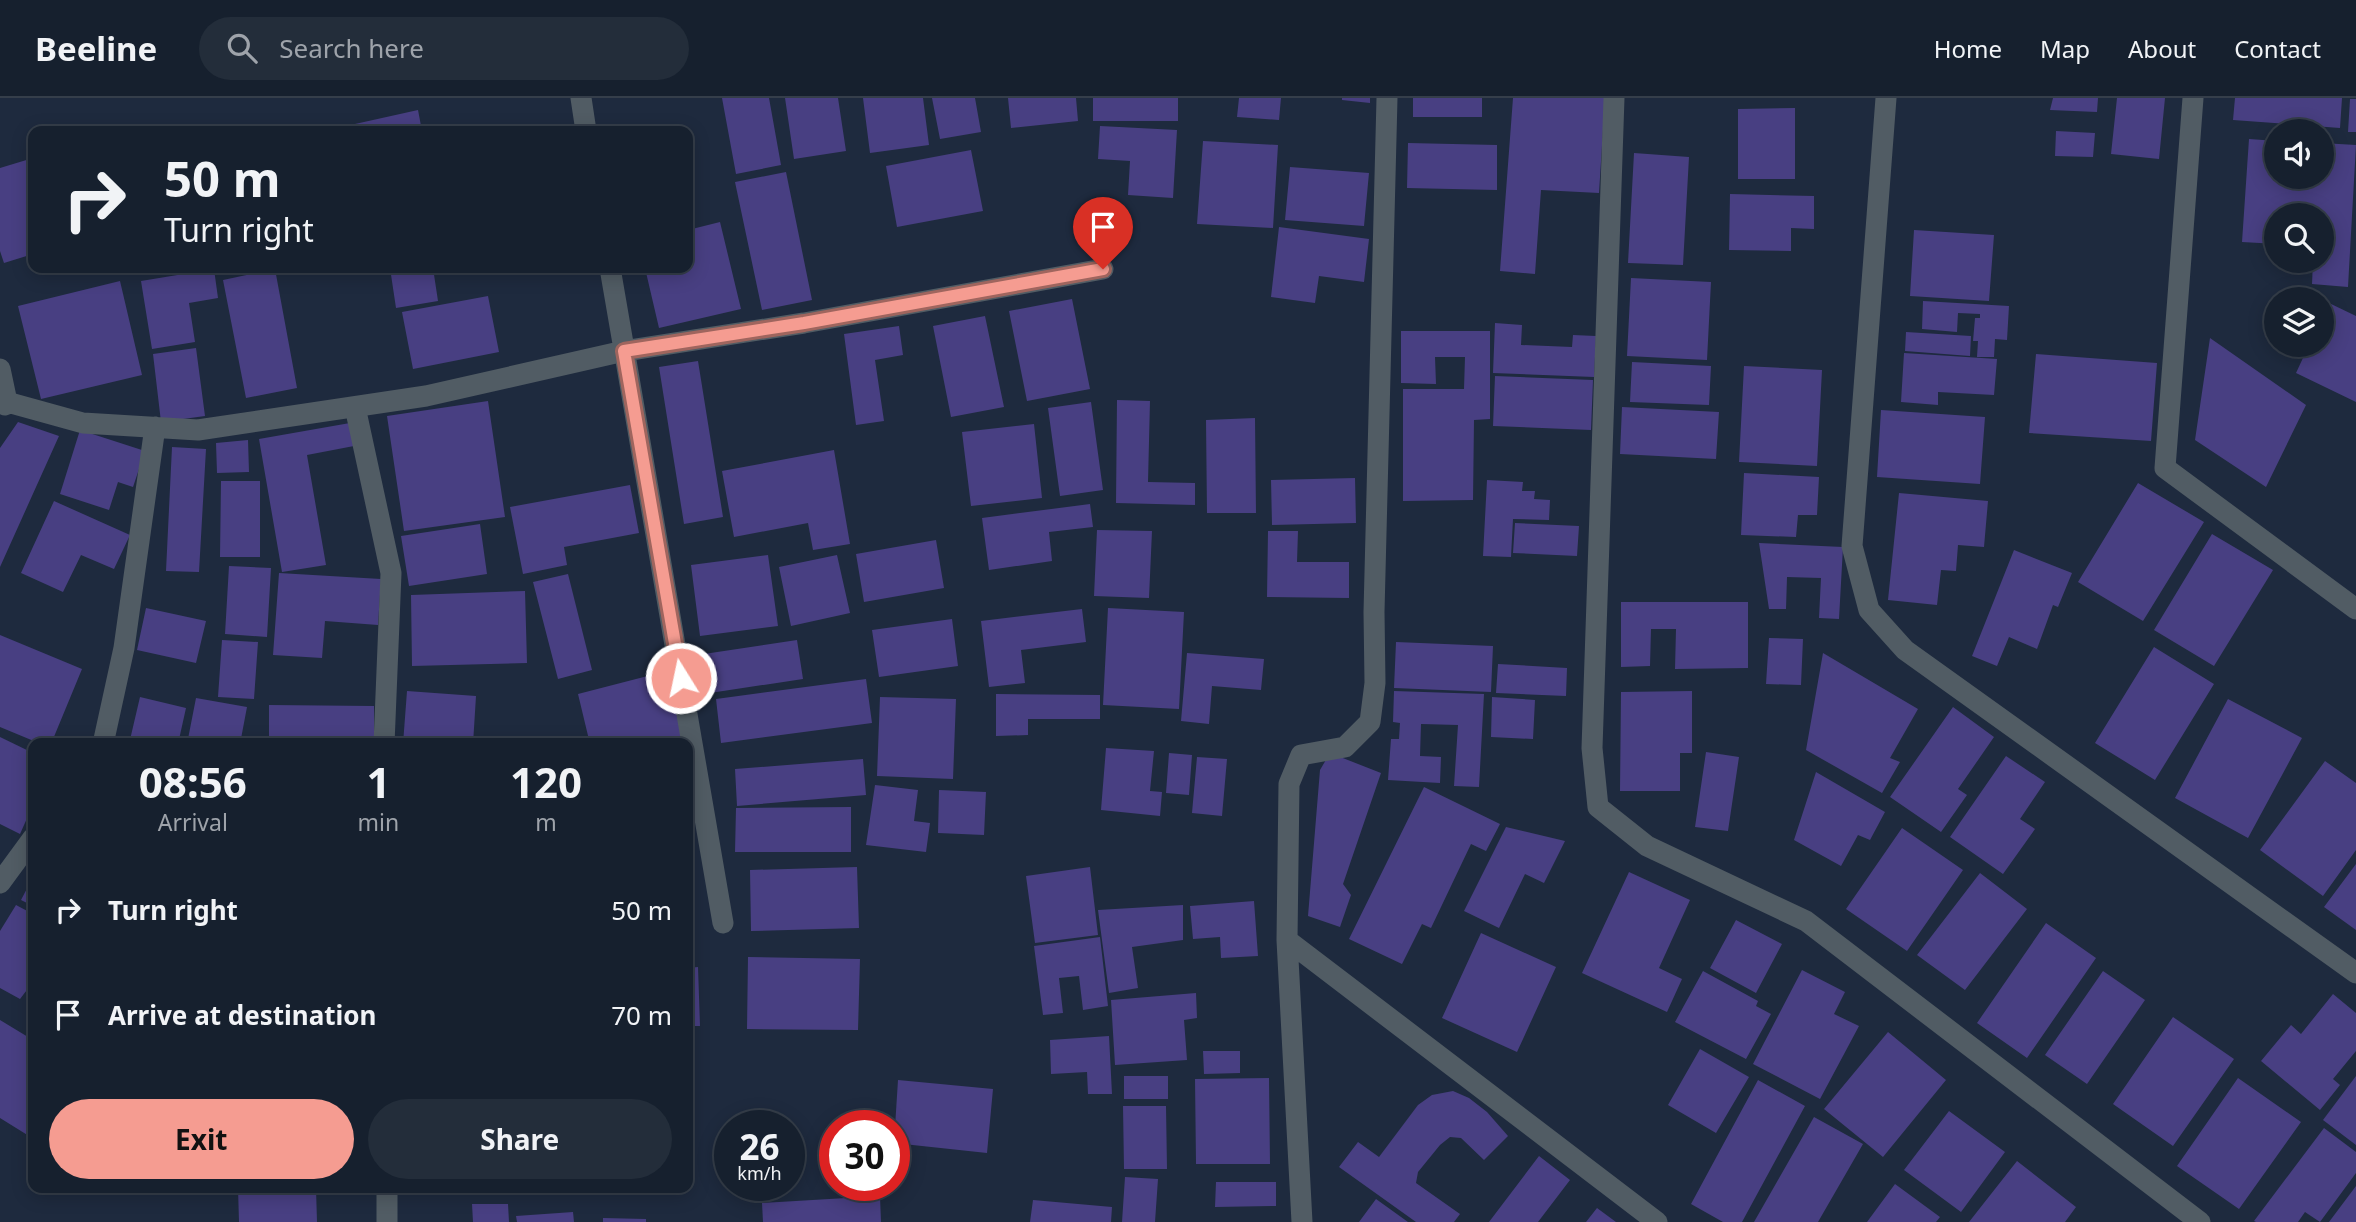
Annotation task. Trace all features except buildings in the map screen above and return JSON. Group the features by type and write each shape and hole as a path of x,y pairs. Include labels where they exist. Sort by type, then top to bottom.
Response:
{"street":[{"path":"580,98 585,126"},
{"path":"1302,1222 1287,940 1289,784 1301,755 1345,747 1370,722 1375,683 1374,612 1387,98"},
{"path":"1614,98 1592,748 1598,807 1647,846 1806,921 2200,1222"},
{"path":"1886,98 1852,547 1869,610 1905,650 2356,973"},
{"path":"2193,98 2165,468 2356,609"},
{"path":"0,369 2,403 83,423 198,429 426,396 624,351 804,323 1103,269"},
{"path":"611,273 691,738"},
{"path":"355,407 391,573 384,738"},
{"path":"104,738 124,648 155,427"},
{"path":"693,750 723,923"},
{"path":"0,883 28,845"},
{"path":"1287,940 1657,1222"},
{"path":"387,1193 387,1222"}],"route":[{"path":"681,678 624,351 804,323 1103,269"}]}
